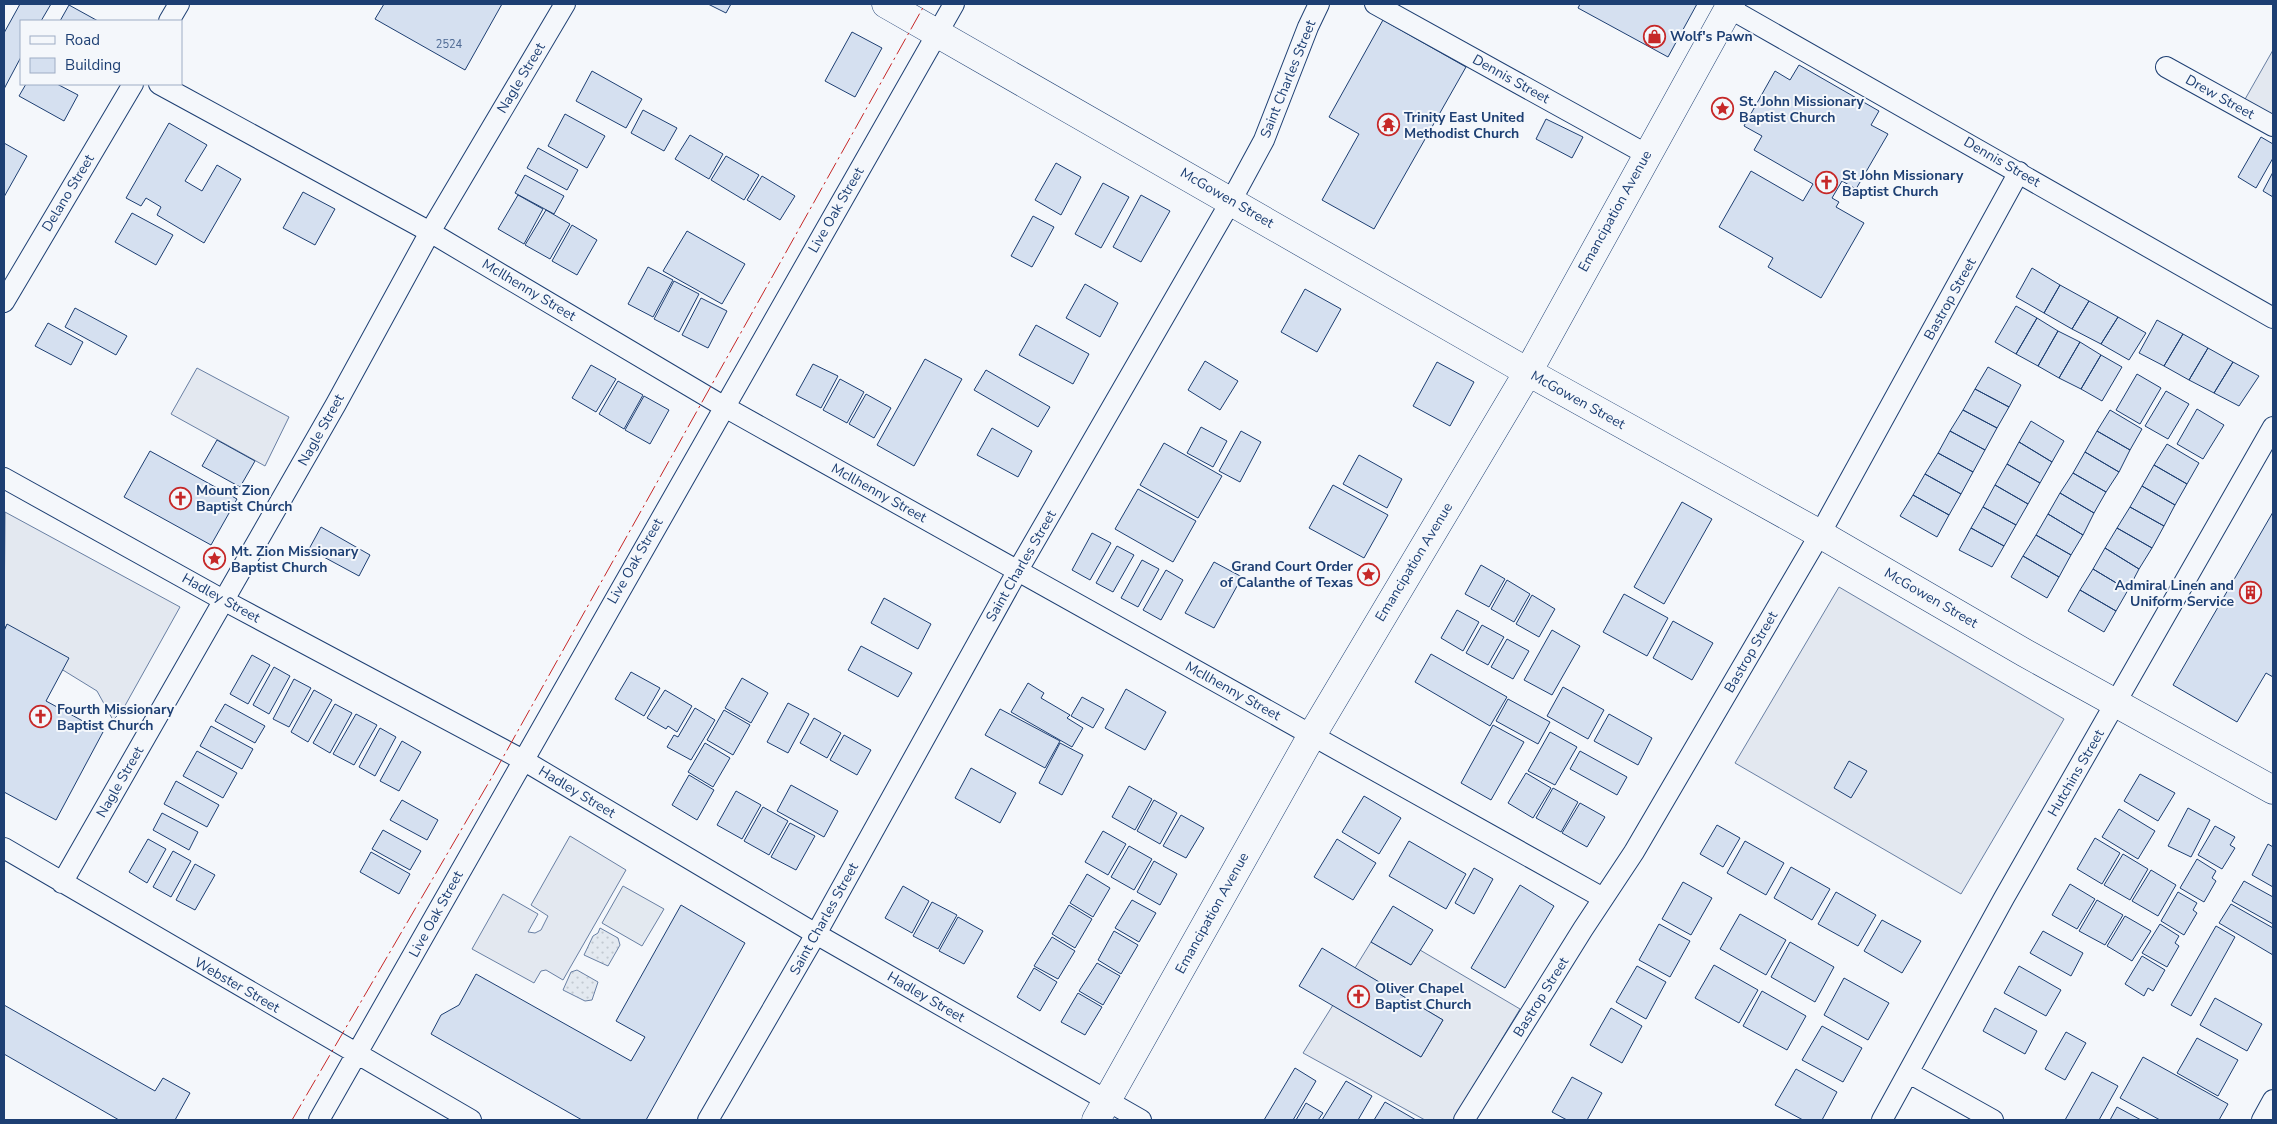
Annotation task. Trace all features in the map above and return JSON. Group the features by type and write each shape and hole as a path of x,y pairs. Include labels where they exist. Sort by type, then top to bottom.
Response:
{"street":[{"path":"170,20 179,4"},
{"name":"Nagle Street","path":"62,883 336,404 430,232 565,4"},
{"name":"McGowen Street","path":"886,4 1528,372 1820,534 2116,704 2273,790"},
{"name":"Live Oak Street","path":"318,1120 723,406 954,4"},
{"name":"Saint Charles Street","path":"708,1120 816,934 1018,570 1231,201 1274,117 1308,27 1320,4"},
{"name":"Dennis Street","path":"1375,4 1646,154"},
{"name":"Dennis Street","path":"1730,6 2273,318"},
{"name":"Emancipation Avenue","path":"1101,1111 1312,735 1528,372 1646,154 1730,6"},
{"name":"Drew Street","path":"2166,67 2273,126"},
{"name":"Delano Street","path":"4,302 132,85"},
{"name":"McIlhenny Street","path":"161,85 430,232 723,406 1603,898"},
{"name":"Bastrop Street","path":"1464,1120 1603,898 1634,852 1820,534 2019,172"},
{"name":"Hutchins Street","path":"1882,1120 2004,898 2273,427"},
{"name":"Hadley Street","path":"4,478 225,600 523,760 816,934 1101,1111 1141,1120"},
{"name":"Webster Street","path":"4,848 471,1120"},
{"path":"1909,1073 1993,1120"},
{"path":"2262,1120 2273,1100"}],"shaded area":[{"path":"2273,50 2273,118 2244,101"},
{"path":"197,368 289,417 265,466 171,414"},
{"path":"5,512 180,607 122,711 113,720 97,691 58,667 6,626 4,630"},
{"path":"1839,587 2064,719 1961,894 1735,763"},
{"path":"570,836 626,870 563,980 546,970 541,971 534,983 472,949 503,894 538,914 528,932 535,933 541,930 548,916 531,905"},
{"path":"623,886 664,909 642,946 602,923"},
{"path":"600,928 618,938 620,945 608,966 584,955 593,936 598,933"},
{"path":"1371,942 1411,965 1420,950 1520,1009 1453,1120 1425,1120 1303,1053 1333,1005 1421,1057 1443,1020 1355,968"},
{"path":"577,970 598,982 592,1000 585,1001 563,990 571,972"}],"building":[{"path":"20,4 51,4 42,20 20,20 20,59 4,89 4,33"},
{"path":"384,4 502,4 465,70 375,19"},
{"path":"708,4 731,4 726,13"},
{"name":"Wolf's Pawn","path":"1580,4 1697,4 1668,57 1578,8"},
{"path":"69,5 96,20 61,20"},
{"name":"Trinity East United Methodist Church","path":"1383,20 1466,67 1374,229 1322,200 1359,134 1329,117"},
{"path":"852,32 882,48 855,97 825,81"},
{"name":"St John Missionary Baptist Church","path":"1799,65 1879,111 1871,125 1888,134 1856,189 1842,181 1832,198 1839,202 1836,207 1864,223 1821,298 1768,267 1773,258 1719,227 1751,171 1803,201 1813,184 1754,150 1762,136 1744,126 1775,71 1790,80"},
{"path":"592,71 642,99 626,128 576,101"},
{"path":"25,85 59,85 78,95 64,121 19,96"},
{"path":"643,110 677,128 664,151 631,133"},
{"path":"565,114 605,136 587,168 548,146"},
{"path":"1546,119 1583,137 1572,158 1536,139"},
{"path":"169,123 207,145 185,181 202,191 217,165 241,179 204,243 157,215 161,207 146,198 141,206 126,198"},
{"path":"690,135 723,154 709,179 675,159"},
{"path":"2261,137 2273,144 2273,158 2256,188 2238,177"},
{"path":"4,143 27,156 4,197"},
{"path":"538,148 578,170 567,190 527,168"},
{"path":"726,156 759,175 744,200 711,180"},
{"path":"1056,163 1081,177 1061,215 1035,200"},
{"path":"2273,172 2273,197 2263,191"},
{"path":"525,175 564,196 554,214 515,193"},
{"path":"762,176 795,196 780,220 747,200"},
{"path":"1103,183 1129,197 1101,248 1075,234"},
{"path":"303,192 335,209 315,245 283,228"},
{"path":"518,195 543,209 524,244 498,229"},
{"path":"1141,195 1170,211 1141,262 1113,247"},
{"path":"546,210 570,224 550,259 525,245"},
{"path":"132,213 173,235 156,265 115,242"},
{"path":"1033,216 1054,227 1032,267 1011,256"},
{"path":"572,225 597,240 577,275 552,261"},
{"path":"687,231 745,264 722,304 663,271"},
{"path":"648,267 673,280 653,317 628,304"},
{"path":"2032,268 2060,285 2044,313 2016,297"},
{"path":"674,281 699,294 679,332 654,319"},
{"path":"1085,284 1118,303 1100,337 1066,318"},
{"path":"2060,285 2089,301 2072,329 2044,313"},
{"path":"1305,289 1341,309 1317,352 1281,332"},
{"path":"701,298 727,311 708,348 682,335"},
{"path":"2089,301 2118,317 2101,344 2072,329"},
{"path":"2016,306 2037,318 2016,354 1995,342"},
{"path":"75,308 127,336 116,355 65,327"},
{"path":"2118,317 2146,333 2129,360 2101,344"},
{"path":"2037,318 2058,331 2038,366 2016,354"},
{"path":"2157,320 2183,334 2164,366 2139,353"},
{"path":"48,323 83,342 71,365 35,346"},
{"path":"1036,325 1089,354 1073,384 1019,355"},
{"path":"2058,331 2080,342 2059,378 2038,366"},
{"path":"2183,334 2208,348 2189,380 2164,366"},
{"path":"2080,342 2101,355 2081,389 2059,378"},
{"path":"2208,348 2233,362 2214,393 2189,380"},
{"path":"2101,355 2122,367 2102,401 2081,389"},
{"path":"925,359 962,379 914,466 877,445"},
{"path":"1205,361 1238,381 1220,410 1188,390"},
{"path":"1437,362 1474,382 1450,426 1413,406"},
{"path":"2233,362 2259,376 2239,406 2214,393"},
{"path":"813,364 838,376 821,408 796,395"},
{"path":"591,365 616,379 596,412 572,398"},
{"path":"1988,367 2021,385 2009,407 1975,389"},
{"path":"986,370 1050,407 1038,427 974,390"},
{"path":"2137,374 2161,388 2140,424 2116,410"},
{"path":"840,379 864,392 847,423 823,410"},
{"path":"618,381 643,395 624,429 599,414"},
{"path":"1975,389 2009,407 1997,428 1963,410"},
{"path":"2166,391 2189,404 2168,439 2145,426"},
{"path":"866,394 891,408 874,438 849,424"},
{"path":"644,396 669,410 650,444 625,430"},
{"path":"2197,409 2224,425 2203,459 2177,444"},
{"path":"1963,410 1997,428 1985,450 1950,431"},
{"path":"2110,410 2142,429 2130,450 2097,431"},
{"path":"2031,421 2064,441 2052,462 2019,442"},
{"path":"1201,427 1227,441 1213,467 1187,453"},
{"path":"992,428 1032,451 1018,477 977,455"},
{"path":"1241,431 1261,442 1240,482 1219,471"},
{"path":"1950,431 1985,450 1973,472 1938,453"},
{"path":"2097,431 2130,450 2119,472 2085,452"},
{"path":"217,440 255,461 240,487 202,466"},
{"path":"2019,442 2052,462 2040,483 2007,464"},
{"path":"1164,443 1222,476 1198,518 1140,485"},
{"path":"2167,444 2199,463 2187,484 2154,465"},
{"name":"Mount Zion Baptist Church","path":"150,451 237,499 211,545 124,497"},
{"path":"2085,452 2119,472 2106,492 2073,473"},
{"path":"1938,453 1973,472 1961,494 1925,474"},
{"path":"1359,455 1402,479 1387,508 1343,484"},
{"path":"2007,464 2040,483 2028,504 1995,485"},
{"path":"2154,465 2187,484 2175,505 2142,486"},
{"path":"2073,473 2106,492 2094,513 2060,493"},
{"path":"1925,474 1961,494 1949,515 1913,495"},
{"path":"1333,485 1388,515 1364,558 1309,528"},
{"path":"1995,485 2028,504 2016,525 1983,507"},
{"path":"2142,486 2175,505 2164,526 2130,507"},
{"path":"1138,489 1196,521 1173,562 1115,529"},
{"path":"2060,493 2094,513 2083,535 2048,514"},
{"path":"1913,495 1949,515 1937,537 1900,516"},
{"path":"1682,502 1712,519 1664,604 1634,587"},
{"path":"1983,507 2016,525 2004,546 1971,528"},
{"path":"2130,507 2164,526 2152,548 2117,528"},
{"name":"Admiral Linen and Uniform Service","path":"2273,512 2273,677 2266,673 2237,722 2173,685"},
{"path":"2048,514 2083,535 2071,555 2036,535"},
{"path":"321,527 370,555 359,576 309,549"},
{"path":"1971,528 2004,546 1992,567 1959,550"},
{"path":"2117,528 2152,548 2139,569 2105,548"},
{"path":"1092,533 1111,543 1090,580 1072,570"},
{"path":"2036,535 2071,555 2059,577 2023,556"},
{"path":"1117,546 1134,555 1113,592 1096,583"},
{"path":"2105,548 2139,569 2128,590 2093,569"},
{"path":"2023,556 2059,577 2047,598 2011,577"},
{"path":"1142,560 1159,569 1138,607 1121,598"},
{"path":"1214,562 1242,577 1214,628 1185,613"},
{"path":"1481,565 1505,579 1489,607 1465,594"},
{"path":"2093,569 2128,590 2116,611 2080,590"},
{"path":"1166,570 1183,580 1161,620 1143,610"},
{"path":"1507,580 1530,594 1514,622 1491,609"},
{"path":"2080,590 2116,611 2104,632 2068,611"},
{"path":"1624,594 1668,618 1647,656 1603,632"},
{"path":"1532,595 1555,609 1539,637 1516,624"},
{"path":"884,598 931,624 918,649 871,623"},
{"path":"1457,610 1479,622 1463,651 1441,638"},
{"path":"1673,621 1713,643 1692,680 1653,658"},
{"name":"Fourth Missionary Baptist Church","path":"7,624 69,658 46,701 103,732 56,820 4,792 4,631"},
{"path":"1482,625 1504,637 1488,665 1466,653"},
{"path":"1552,630 1580,646 1552,695 1524,680"},
{"path":"1507,639 1529,651 1513,679 1491,667"},
{"path":"861,646 912,673 898,697 848,670"},
{"path":"1431,654 1507,697 1490,726 1415,682"},
{"path":"252,655 270,665 248,704 230,694"},
{"path":"274,667 290,676 269,714 253,705"},
{"path":"631,672 660,688 644,716 615,699"},
{"path":"742,678 768,693 751,723 725,708"},
{"path":"294,679 311,688 289,727 273,719"},
{"path":"1028,683 1044,693 1041,698 1070,715 1067,718 1083,728 1072,747 1011,712"},
{"path":"1563,687 1604,710 1588,739 1547,716"},
{"path":"1126,689 1166,712 1145,750 1105,728"},
{"path":"314,690 332,700 308,742 291,732"},
{"path":"665,690 692,706 677,732 668,726 666,729 647,718"},
{"path":"1082,697 1104,709 1093,728 1071,716"},
{"path":"1508,699 1550,722 1538,744 1496,721"},
{"path":"788,703 809,714 788,753 767,742"},
{"path":"225,704 265,726 255,743 215,721"},
{"path":"335,704 352,713 330,753 313,743"},
{"path":"695,708 715,720 691,760 667,747 674,735 678,737"},
{"path":"1000,709 1060,741 1045,768 985,735"},
{"path":"724,710 750,725 733,755 707,740"},
{"path":"356,714 377,725 354,765 333,754"},
{"path":"1609,714 1652,738 1638,765 1594,741"},
{"path":"814,718 841,733 827,758 800,743"},
{"path":"1493,725 1524,742 1491,800 1461,783"},
{"path":"211,726 253,749 242,769 200,746"},
{"path":"380,728 396,737 375,776 359,767"},
{"path":"1550,732 1577,747 1555,785 1528,771"},
{"path":"844,735 871,750 857,775 830,760"},
{"path":"402,741 421,752 399,791 380,781"},
{"path":"705,743 730,758 713,787 688,772"},
{"path":"1060,743 1083,755 1062,795 1039,783"},
{"path":"197,751 237,773 223,798 183,776"},
{"path":"1580,751 1627,777 1617,795 1570,769"},
{"path":"1849,761 1867,771 1851,798 1834,788"},
{"path":"971,768 1016,793 1000,823 955,798"},
{"path":"1526,773 1551,788 1533,818 1508,803"},
{"path":"2140,774 2175,793 2158,821 2124,801"},
{"path":"689,775 714,790 697,820 672,805"},
{"path":"176,781 219,805 207,827 164,804"},
{"path":"791,785 838,811 824,837 777,811"},
{"path":"1129,786 1152,799 1135,830 1112,817"},
{"path":"1553,788 1578,802 1561,832 1536,818"},
{"path":"736,791 761,805 742,839 717,825"},
{"path":"1364,796 1401,818 1379,854 1342,832"},
{"path":"402,800 438,820 427,840 390,820"},
{"path":"1154,800 1177,813 1160,844 1137,831"},
{"path":"1580,803 1605,817 1587,847 1562,833"},
{"path":"763,807 788,821 769,855 744,841"},
{"path":"2188,808 2210,820 2191,857 2168,846"},
{"path":"2119,809 2155,831 2138,859 2102,837"},
{"path":"162,813 198,832 189,850 153,830"},
{"path":"1181,815 1204,828 1186,858 1163,846"},
{"path":"790,823 815,836 796,870 771,857"},
{"path":"1717,825 1740,838 1723,867 1700,854"},
{"path":"2215,826 2235,837 2230,845 2235,848 2222,869 2198,855"},
{"path":"383,830 421,851 410,870 372,849"},
{"path":"1103,831 1126,844 1108,875 1085,862"},
{"path":"2095,838 2120,853 2102,884 2077,869"},
{"path":"148,839 166,849 147,883 129,872"},
{"path":"1337,839 1376,863 1353,900 1314,877"},
{"path":"1409,841 1466,874 1446,909 1389,876"},
{"path":"1745,841 1784,863 1766,895 1727,873"},
{"path":"2268,844 2273,847 2273,887 2252,875"},
{"path":"1129,846 1152,859 1134,890 1111,877"},
{"path":"173,851 191,861 171,897 153,887"},
{"path":"371,852 410,874 399,894 360,872"},
{"path":"2123,854 2148,869 2130,900 2104,885"},
{"path":"2197,859 2216,871 2212,878 2216,881 2204,902 2180,888"},
{"path":"1154,861 1177,874 1160,905 1137,892"},
{"path":"195,864 215,875 195,910 176,900"},
{"path":"1791,867 1830,889 1812,920 1774,898"},
{"path":"1474,868 1493,879 1474,914 1455,903"},
{"path":"2151,870 2176,885 2158,916 2132,901"},
{"path":"1087,874 1110,888 1093,917 1070,903"},
{"path":"2244,881 2273,897 2273,924 2232,901"},
{"path":"1683,882 1712,898 1691,935 1662,919"},
{"path":"2070,884 2095,899 2077,929 2052,915"},
{"path":"1520,885 1554,906 1505,988 1471,968"},
{"path":"903,886 929,901 912,933 885,918"},
{"path":"1836,892 1876,915 1858,946 1818,924"},
{"path":"2178,892 2197,903 2193,910 2197,913 2184,935 2161,921"},
{"path":"1132,900 1156,913 1139,942 1115,928"},
{"path":"2097,900 2123,915 2105,945 2079,931"},
{"path":"932,902 957,915 938,949 913,936"},
{"path":"2231,904 2273,928 2273,955 2219,923"},
{"path":"681,905 745,943 646,1120 582,1120 431,1034 441,1015 459,1005 476,974 631,1061 645,1037 616,1021"},
{"path":"1069,905 1092,919 1075,948 1052,934"},
{"path":"1393,906 1433,930 1411,965 1371,942"},
{"path":"1740,914 1786,940 1766,975 1720,949"},
{"path":"2125,916 2151,931 2132,961 2107,946"},
{"path":"958,917 983,931 964,964 939,951"},
{"path":"1882,920 1921,941 1902,973 1864,951"},
{"path":"1659,924 1690,941 1670,977 1639,960"},
{"path":"2160,924 2179,936 2175,943 2179,946 2167,967 2142,953"},
{"path":"2216,926 2235,937 2191,1016 2171,1005"},
{"path":"1114,931 1138,945 1121,974 1098,960"},
{"path":"2043,931 2083,953 2071,976 2030,953"},
{"path":"1052,937 1075,951 1058,979 1034,966"},
{"path":"1790,942 1834,967 1815,1002 1771,977"},
{"name":"Oliver Chapel Baptist Church","path":"1322,948 1443,1020 1421,1057 1299,986"},
{"path":"2142,956 2165,970 2153,991 2148,988 2144,996 2125,984"},
{"path":"1097,963 1120,976 1103,1005 1079,991"},
{"path":"1714,965 1758,990 1739,1023 1695,998"},
{"path":"1637,966 1666,982 1646,1019 1616,1002"},
{"path":"2019,966 2061,990 2046,1016 2004,993"},
{"path":"1034,968 1057,982 1040,1011 1017,997"},
{"path":"1844,978 1889,1003 1868,1040 1824,1015"},
{"path":"1762,991 1806,1016 1787,1050 1743,1026"},
{"path":"1078,993 1102,1007 1085,1035 1061,1022"},
{"path":"2215,998 2262,1024 2247,1051 2200,1025"},
{"path":"4,1005 155,1091 163,1078 190,1093 175,1120 119,1120 4,1054"},
{"path":"1611,1008 1642,1026 1622,1063 1590,1045"},
{"path":"1995,1008 2037,1031 2025,1054 1983,1031"},
{"path":"1822,1026 1862,1048 1843,1082 1802,1060"},
{"path":"2066,1032 2086,1043 2065,1080 2045,1069"},
{"path":"2197,1038 2238,1060 2218,1096 2177,1073"},
{"path":"2143,1057 2228,1104 2219,1120 2160,1120 2120,1098"},
{"path":"1295,1068 1316,1081 1293,1120 1264,1120"},
{"path":"1796,1069 1837,1092 1822,1120 1803,1120 1775,1105"},
{"path":"2092,1072 2118,1086 2099,1120 2065,1120"},
{"path":"1572,1077 1602,1093 1587,1120 1567,1120 1552,1112"},
{"path":"1346,1081 1372,1096 1358,1120 1322,1120"},
{"path":"1385,1102 1416,1120 1374,1120"},
{"path":"1306,1103 1323,1113 1318,1120 1296,1120"},
{"path":"2117,1107 2141,1120 2110,1120"}],"power":[{"path":"292,1120 492,777 925,4"}],"place":[{"name":"Wolf's Pawn","path":"1654,36"},
{"name":"St. John Missionary Baptist Church","path":"1723,109"},
{"name":"Trinity East United Methodist Church","path":"1388,125"},
{"name":"St John Missionary Baptist Church","path":"1826,183"},
{"name":"Mount Zion Baptist Church","path":"180,498"},
{"name":"Mt. Zion Missionary Baptist Church","path":"215,559"},
{"name":"Grand Court Order of Calanthe of Texas","path":"1369,574"},
{"name":"Admiral Linen and Uniform Service","path":"2250,593"},
{"name":"Fourth Missionary Baptist Church","path":"41,717"},
{"name":"Oliver Chapel Baptist Church","path":"1359,996"}]}
